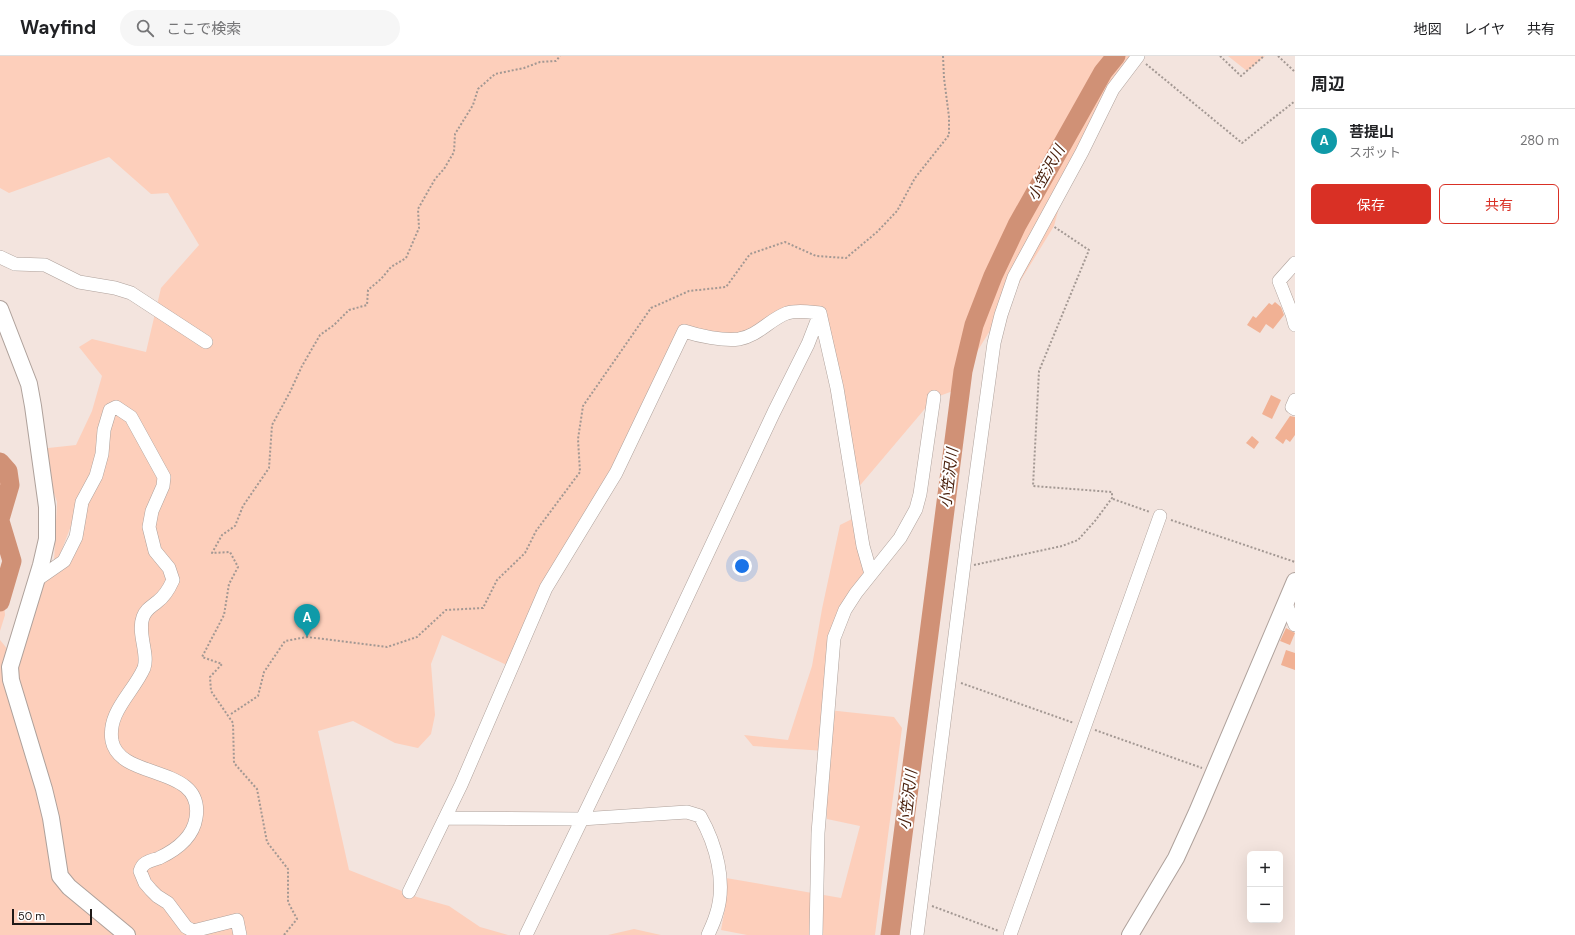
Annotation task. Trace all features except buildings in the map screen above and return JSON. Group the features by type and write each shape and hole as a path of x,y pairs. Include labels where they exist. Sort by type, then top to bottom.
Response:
{"street":[{"path":"918,935 963,568 994,344 1000,315 1014,277 1046,221 1113,89 1138,56"},
{"path":"0,257 15,264 45,265 79,282 115,288 131,293 206,342"},
{"path":"1295,264 1279,281 1295,325"},
{"path":"0,309 29,384 34,406 47,507 47,539 38,579 10,667 11,680 46,796 60,876 69,887 126,935"},
{"path":"409,892 445,818 546,588 616,473 684,331 697,335 738,339 753,334 786,313 797,311 820,313"},
{"path":"820,313 837,388 863,546 871,574"},
{"path":"526,935 572,843 581,819 614,755 774,412 808,344 820,313"},
{"path":"816,935 818,833 834,638 845,610 856,593 900,538 916,509 920,494 934,398"},
{"path":"1295,400 1292,407 1295,409"},
{"path":"38,579 64,561 76,537 82,502 96,476 102,454 104,430 110,410 116,408 131,417 164,477 163,486 152,511 149,527 155,551 169,568 173,580 168,590 158,602 148,608 143,616 141,635 144,666 114,716 112,740 116,751 126,760 173,779 188,788 195,797 197,805 197,817 193,831 177,848 159,858 145,863 140,871 145,883 172,908 186,927 193,931 202,930 237,920 240,935"},
{"path":"1010,935 1160,516"},
{"path":"1130,935 1176,858 1198,812 1295,581"},
{"path":"1286,604 1295,625"},
{"path":"445,818 581,819 686,812 700,816 707,827 715,852 720,880 720,898 717,914 708,935"}],"path":[{"path":"284,935 297,918 288,902 288,869 267,842 257,789 234,763 233,723 211,691 210,677 222,664 202,657 224,615 229,584 238,567 230,552 212,553 222,535 235,526 243,506 269,468 272,425 302,366 320,335 334,325 350,310 368,305 368,290 392,267 406,258 419,228 418,209 435,179 444,169 454,152 455,134 473,105 478,89 495,74 524,68 540,62 556,60 560,56"},
{"path":"230,714 258,696 264,672 285,642 307,637 387,646 417,637 446,610 483,608 497,580 525,553 536,530 580,472 578,440 583,406 651,308 689,291 726,287 750,254 785,242 816,256 846,258 877,232 897,211 915,178 949,135 949,117 943,56"},
{"path":"1138,56 1242,143 1295,101"},
{"path":"1220,56 1241,76 1264,56"},
{"path":"1278,56 1295,72"},
{"path":"963,568 1062,546 1078,540 1095,521 1112,498 1112,492 1033,486 1039,371 1089,250 1046,221"},
{"path":"1112,498 1295,562"},
{"path":"922,902 1010,935"}],"shaded area":[{"path":"0,56 1135,56 1060,204 1054,226 953,391 934,398 857,489 820,313 788,313 738,339 684,331 616,473 546,588 511,667 442,635 431,664 435,715 431,734 418,748 395,743 353,721 318,731 349,870 417,897 449,906 480,927 508,935 0,935 0,640 14,657 37,583 54,562 57,502 39,449 76,445 92,411 102,376 79,347 92,339 146,352 161,288 199,245 168,193 151,194 109,157 9,193 0,188","holes":["102,446 76,537 59,557"]},
{"path":"1228,56 1265,56 1247,71"},
{"path":"0,460 15,474 0,515"},
{"path":"858,516 870,569 838,611 828,710 894,717 902,728 875,935 747,935 721,930 725,908 726,878 841,898 860,826 827,819 825,751 753,746 744,735 788,740 812,666 822,609 840,525"},
{"path":"0,566 5,615 0,631"},
{"path":"634,929 661,935 608,935"}],"waterway":[{"name":"小笠沢川","path":"890,935 963,371 974,325 993,276 1017,225 1103,72 1116,56"},
{"path":"0,462 8,471 10,485 0,519"},
{"path":"0,521 12,561 0,602"}],"place":[{"name":"菩提山","path":"307,637"}]}
